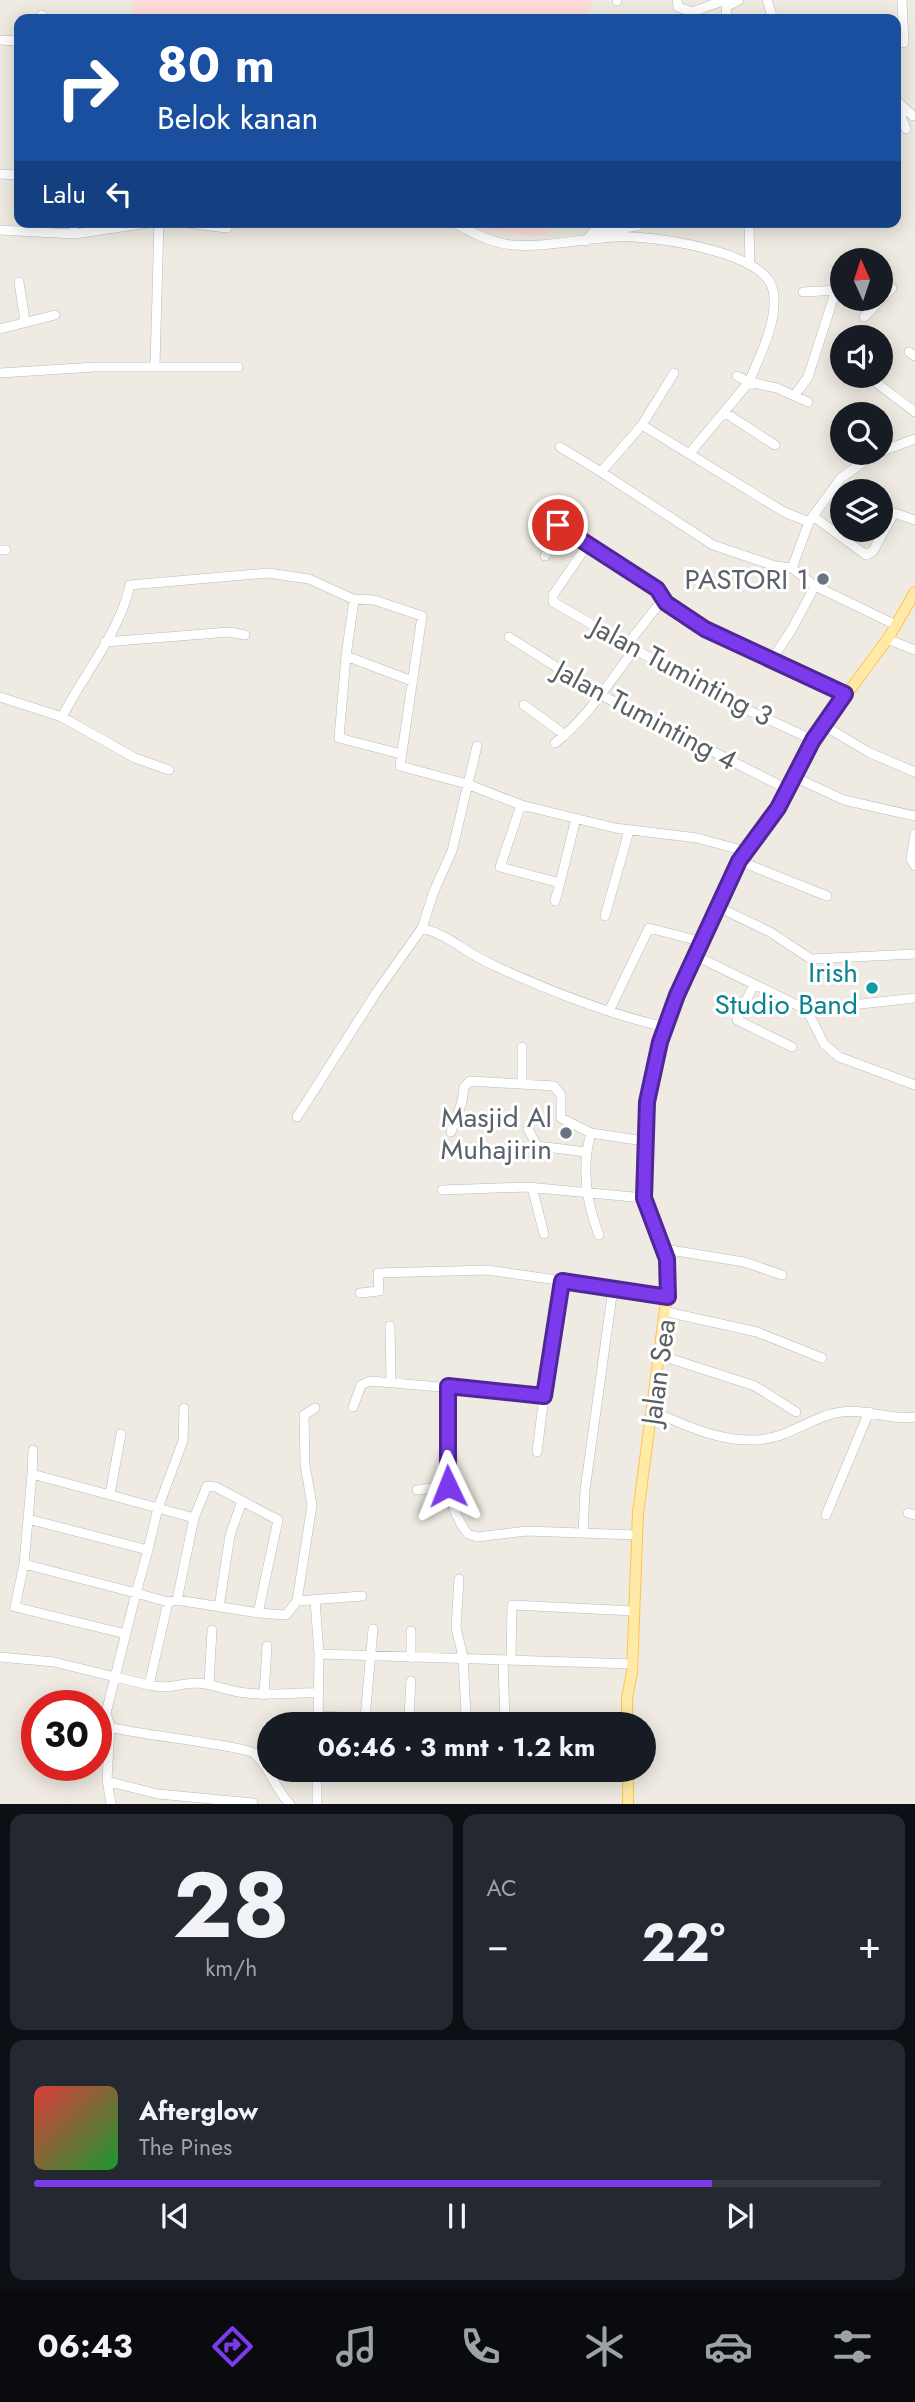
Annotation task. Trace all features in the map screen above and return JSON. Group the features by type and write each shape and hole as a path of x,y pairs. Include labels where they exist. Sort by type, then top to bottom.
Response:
{"main road":[{"name":"Jalan Sea","path":"628,1712 633,1664 636,1535 662,1356 670,1279 664,1249 644,1198 644,1141 651,1073 665,1027 742,856 769,822 813,740 897,625 915,592"},
{"path":"628,1782 628,1804"}],"street":[{"path":"677,0 678,7 692,12 724,0"},
{"path":"727,14 726,7 739,0"},
{"path":"902,0 912,0"},
{"path":"901,31 904,43"},
{"path":"901,105 913,116"},
{"path":"901,115 906,129"},
{"path":"74,228 74,234"},
{"path":"0,230 74,234 116,228"},
{"path":"155,366 157,228"},
{"path":"467,228 503,244 634,237 658,240 716,251 750,265 768,280 773,299 770,324 749,382 690,453"},
{"path":"586,241 593,232 623,228"},
{"path":"749,228 750,265"},
{"path":"19,282 25,321"},
{"path":"803,292 830,290"},
{"path":"795,396 808,377 831,312"},
{"path":"864,317 869,312"},
{"path":"0,329 55,315"},
{"path":"0,373 69,367 238,367"},
{"path":"601,472 642,425 674,373"},
{"path":"737,376 749,382 777,388 808,402"},
{"path":"883,388 915,412"},
{"path":"724,412 775,445"},
{"path":"642,425 768,503 811,519 866,555 873,551 894,513 915,520"},
{"path":"893,447 915,439"},
{"path":"560,447 713,545 771,565 792,568 815,586 897,625"},
{"path":"792,568 811,519 841,478 860,465"},
{"path":"536,512 657,589 663,599 705,629 845,694"},
{"path":"545,556 562,529"},
{"name":"Jalan Tuminting 3","path":"588,544 552,601 718,696 813,740"},
{"path":"62,717 118,622 131,585 268,573 309,579 354,600 374,600 422,616 400,766 467,784 521,805 593,823 629,831 681,835 742,856 827,896"},
{"path":"771,661 815,586"},
{"path":"555,743 585,718 598,694 663,599"},
{"path":"354,600 339,738 401,754"},
{"path":"105,642 229,632 246,635"},
{"name":"Jalan Tuminting 4","path":"509,637 598,694 787,789"},
{"path":"887,639 915,650"},
{"path":"346,656 412,681"},
{"path":"0,697 62,717 135,758 169,770"},
{"path":"524,705 565,735"},
{"path":"823,725 870,753 915,772"},
{"path":"297,1117 376,993 422,928 434,891 452,851 477,746"},
{"path":"792,776 844,800 914,814"},
{"path":"521,805 500,867 560,883"},
{"path":"555,901 576,818"},
{"path":"605,916 629,831"},
{"path":"915,834 911,859 915,866"},
{"path":"718,907 770,932 811,959 915,954"},
{"path":"422,928 450,937 466,953 582,1004 665,1027"},
{"path":"609,1012 649,928 703,942"},
{"path":"696,956 752,986 807,1010 915,998"},
{"path":"752,986 737,1020 792,1046"},
{"path":"807,1010 824,1044 839,1058 915,1086"},
{"path":"522,1047 522,1083"},
{"path":"451,1132 465,1083 522,1083 558,1087 562,1100 561,1118 591,1133 644,1141"},
{"path":"528,1129 537,1146 587,1152"},
{"path":"591,1133 587,1152 586,1193 599,1235"},
{"path":"442,1189 532,1187 644,1198"},
{"path":"532,1187 544,1234"},
{"path":"664,1249 744,1262 782,1275"},
{"path":"360,1293 379,1291 378,1273 487,1270 668,1297"},
{"path":"537,1452 562,1281"},
{"path":"583,1533 584,1490 613,1288"},
{"path":"667,1312 757,1332 822,1358"},
{"path":"390,1326 391,1380"},
{"path":"662,1356 755,1386 796,1412"},
{"path":"353,1407 365,1381 391,1380 544,1396"},
{"path":"448,1386 448,1486 457,1518 472,1537 527,1531 636,1535"},
{"path":"112,1691 158,1508 183,1441 184,1408"},
{"path":"24,1564 173,1601 286,1615 297,1601 312,1505 305,1465 304,1415 315,1408"},
{"path":"653,1411 723,1436 755,1442 780,1436 830,1414 869,1412 915,1418"},
{"path":"826,1515 869,1412"},
{"path":"110,1494 121,1434"},
{"path":"33,1450 24,1564 15,1607 127,1634"},
{"path":"32,1474 194,1518"},
{"path":"149,1685 194,1518 206,1486 216,1487 279,1522 258,1613"},
{"path":"417,1490 448,1486"},
{"path":"219,1607 230,1535 242,1501"},
{"path":"28,1519 148,1550"},
{"path":"458,1579 456,1628 463,1657 467,1712"},
{"path":"297,1601 362,1596"},
{"path":"315,1600 320,1654 319,1712"},
{"path":"505,1712 512,1605 634,1611"},
{"path":"366,1712 373,1629"},
{"path":"209,1684 212,1630"},
{"path":"411,1631 411,1658"},
{"path":"264,1695 267,1646"},
{"path":"320,1654 633,1664"},
{"path":"0,1657 54,1662 171,1689 189,1684 209,1684 223,1690 264,1695 319,1693"},
{"path":"409,1712 411,1681"},
{"path":"112,1727 173,1740 249,1750 260,1759 290,1804"},
{"path":"107,1781 111,1804"},
{"path":"109,1781 119,1786 158,1794 253,1803"},
{"path":"317,1782 317,1804"}],"shaded area":[{"path":"133,0 593,0 589,14 132,14"},
{"path":"486,228 547,228 546,235 531,236"}],"place":[{"name":"PASTORI 1","path":"823,579"},
{"name":"Irish Studio Band","path":"872,988"},
{"name":"Masjid Al Muhajirin","path":"566,1133"}],"route":[{"path":"448,1486 448,1386 544,1396 562,1281 668,1297 670,1279 667,1259 644,1198 647,1102 651,1073 660,1042 677,995 739,861 778,808 792,776 813,740 845,694 705,629 666,603 660,591 558,525"}]}
